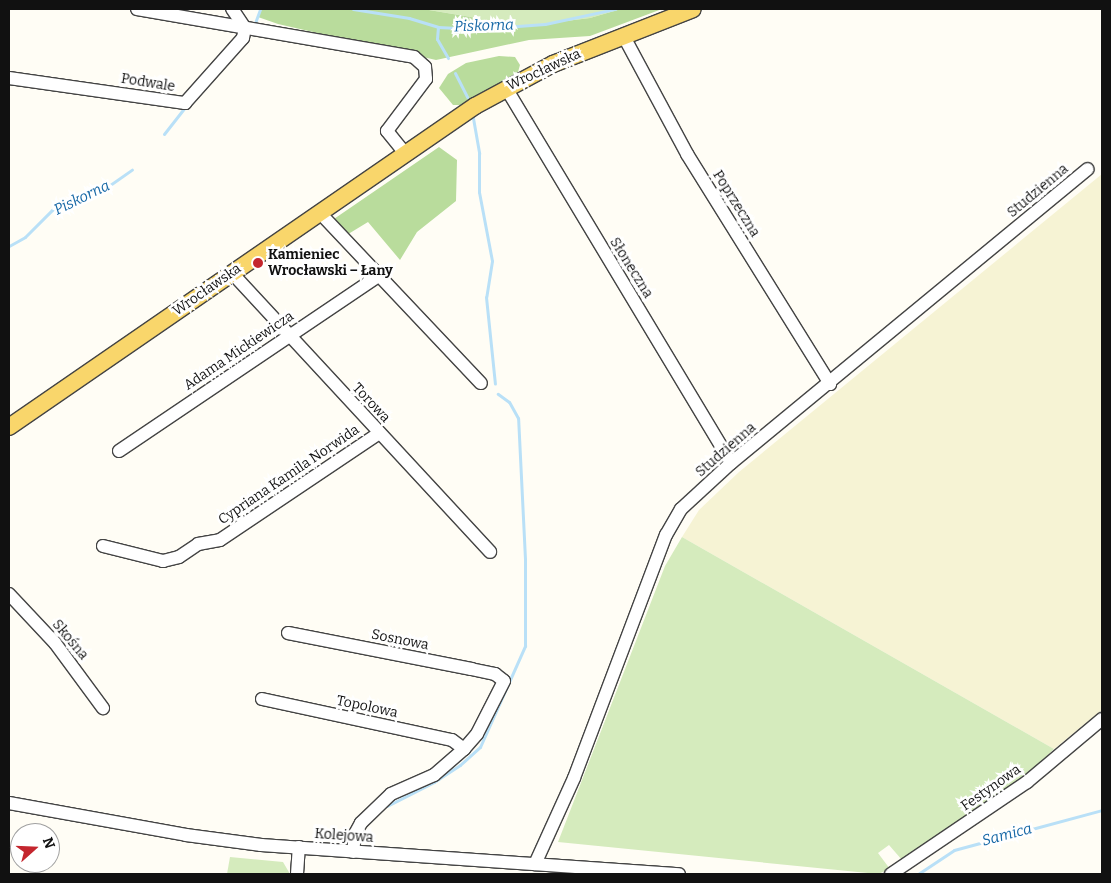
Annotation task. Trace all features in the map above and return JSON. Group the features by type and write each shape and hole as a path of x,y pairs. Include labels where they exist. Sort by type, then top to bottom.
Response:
{"main road":[{"name":"Wrocławska","path":"9,427 406,153 506,88 623,35 693,9"}],"street":[{"path":"137,9 414,57 425,67 427,73 420,88 387,131 406,153"},
{"path":"232,9 245,28"},
{"name":"Podwale","path":"9,78 185,103 243,38 245,28"},
{"name":"Poprzeczna","path":"623,35 687,154 830,384"},
{"name":"Słoneczna","path":"506,88 731,463"},
{"name":"Studzienna","path":"536,864 574,778 666,535 681,509 731,463 830,384 1088,169"},
{"path":"320,213 378,277 480,383"},
{"name":"Torowa","path":"232,273 288,336 490,552"},
{"name":"Adama Mickiewicza","path":"119,451 378,277"},
{"name":"Cypriana Kamila Norwida","path":"103,546 163,561 179,557 198,544 220,540 379,433"},
{"name":"Skośna","path":"9,594 55,643 103,708"},
{"name":"Sosnowa","path":"288,633 495,674 504,681 476,734 464,749"},
{"name":"Topolowa","path":"262,699 452,740 464,749"},
{"name":"Festynowa","path":"891,874 1027,782 1102,719"},
{"path":"354,852 355,834 361,823 391,794 434,775 464,749"},
{"name":"Kolejowa","path":"9,803 186,835 298,848 679,874"},
{"path":"297,874 298,848"}],"shaded area":[{"path":"1102,174 1102,710 1054,749 682,537 699,510 739,472"}],"green space":[{"path":"260,9 423,9 477,18 477,26 485,31 590,18 621,9 662,9 590,36 529,40 436,60 278,24 258,17"},
{"path":"423,9 621,9 590,18 484,31 477,26 477,18"},
{"path":"499,56 515,57 520,65 518,72 461,105 453,105 439,88 448,74 466,63"},
{"path":"439,147 457,160 456,201 417,232 400,260 368,222 345,236 331,221"},
{"path":"682,537 1054,749 1027,775 902,860 889,845 878,853 890,869 878,874 558,842 665,566"},
{"path":"230,857 283,862 290,874 227,874"}],"waterway":[{"name":"Piskorna","path":"255,23 260,9"},
{"name":"Piskorna","path":"353,9 409,18 438,27 477,29 545,24 615,9"},
{"path":"438,27 437,39 448,58"},
{"path":"455,73 467,97"},
{"name":"Piskorna","path":"164,134 185,107"},
{"path":"473,118 479,153 479,192 492,261 486,297 495,384"},
{"name":"Piskorna","path":"9,246 25,237 52,210 64,203 100,192 132,170"},
{"path":"387,806 434,782 460,765 480,747 525,646 525,559 518,418 509,402 498,394"},
{"name":"Samica","path":"918,874 954,850 1102,810"}],"place":[{"name":"Kamieniec Wrocławski – Łany","path":"258,263"}]}
